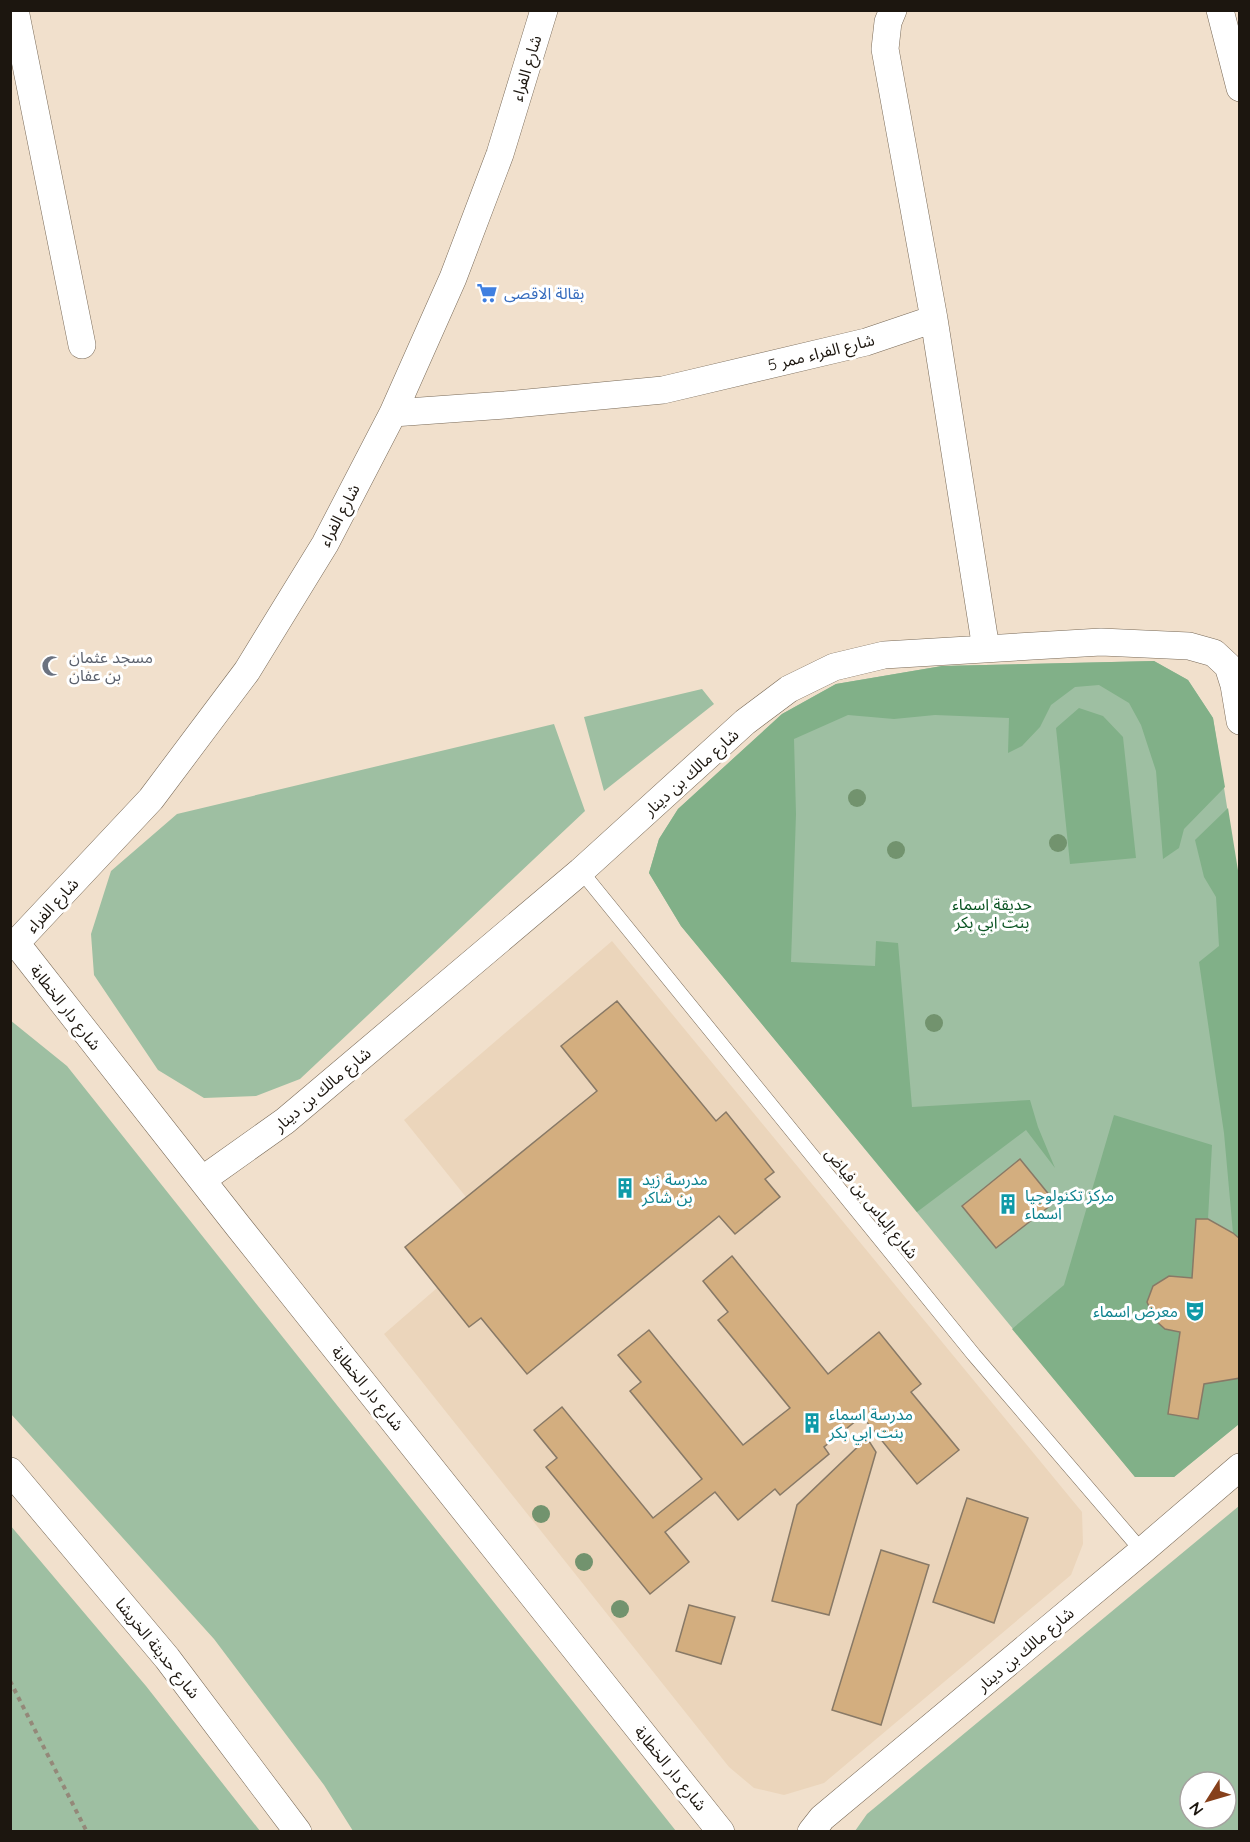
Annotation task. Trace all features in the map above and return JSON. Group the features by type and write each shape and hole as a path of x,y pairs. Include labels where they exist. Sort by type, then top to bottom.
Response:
{"street":[{"path":"15,10 82,345"},
{"name":"شارع الفراء","path":"13,945 151,800 248,671 325,544 393,413 453,278 500,154 544,10"},
{"path":"893,10 888,22 885,49 934,320 986,649"},
{"path":"1220,10 1239,88"},
{"name":"شارع الفراء ممر 5","path":"393,413 663,390 866,342 934,320"},
{"name":"شارع مالك بن دينار","path":"202,1180 285,1121 581,871 745,722 789,689 834,667 885,656 1101,642 1189,646 1214,653 1228,666 1234,685 1239,721"},
{"name":"شارع دار الخطابة","path":"13,945 721,1832"},
{"name":"شارع مالك بن دينار","path":"811,1832 822,1818 1239,1467"},
{"name":"شارع حديثة الخريشا","path":"10,1471 167,1658 298,1832"}],"lane":[{"name":"شارع إلياس بن فياض","path":"581,871 974,1355 1142,1551"}],"path":[{"path":"10,1680 87,1832"}],"shaded area":[{"path":"612,941 1082,1512 1083,1544 1071,1575 824,1783 784,1795 754,1788 729,1767 384,1334 437,1288 405,1247 466,1197 404,1120"}],"green space":[{"name":"حديقة اسماء بنت ابي بكر","path":"1154,661 1188,680 1213,718 1239,883 1239,1424 1174,1477 1135,1477 681,926 649,873 659,839 678,809 782,714 836,684 942,666"},
{"path":"1154,661 1188,680 1213,718 1225,787 1184,829 1179,848 1163,859 1156,771 1141,725 1129,703 1099,685 1075,687 1051,705 1040,727 1022,746 1008,753 1009,718 935,715 894,719 848,715 794,739 796,814 791,962 875,966 876,941 898,943 912,1107 1030,1100 1038,1127 1055,1168 1026,1130 917,1212 681,926 649,873 659,839 678,809 782,714 836,684 942,666"},
{"path":"702,689 714,704 604,791 584,717"},
{"path":"1079,708 1103,716 1123,737 1136,858 1070,864 1056,728"},
{"path":"554,724 585,811 300,1079 256,1096 204,1098 158,1070 94,975 91,934 111,871 177,814"},
{"path":"1228,808 1240,883 1239,1239 1233,1233 1224,1133 1199,962 1219,946 1216,897 1204,877 1195,840"},
{"path":"10,1020 67,1066 676,1831 353,1831 324,1785 214,1639 11,1414"},
{"path":"1114,1115 1212,1145 1208,1219 1196,1219 1192,1278 1175,1277 1159,1282 1147,1302 1158,1323 1180,1332 1168,1413 1198,1419 1204,1384 1239,1378 1239,1424 1174,1477 1135,1477 1012,1329 1064,1285"},
{"path":"1239,1506 1239,1831 855,1831 867,1814"},
{"path":"10,1525 146,1686 260,1831 11,1831"}],"building":[{"name":"مدرسة زيد بن شاكر","path":"617,1001 716,1121 726,1112 774,1172 765,1179 780,1197 735,1234 719,1216 527,1374 481,1318 469,1327 405,1247 597,1091 561,1046"},
{"name":"مركز تكنولوجيا اسماء","path":"1020,1159 1055,1202 996,1248 962,1206"},
{"name":"معرض اسماء","path":"1196,1219 1208,1219 1240,1239 1240,1378 1204,1384 1198,1419 1168,1414 1180,1332 1165,1329 1155,1320 1147,1302 1153,1286 1169,1276 1192,1278"},
{"name":"مدرسة اسماء بنت ابي بكر","path":"732,1256 828,1374 879,1332 921,1384 911,1392 959,1450 917,1484 862,1416 824,1447 829,1454 780,1495 775,1489 738,1520 715,1492 665,1532 689,1562 650,1594 546,1467 557,1458 534,1430 562,1407 653,1518 702,1479 630,1391 641,1382 618,1355 649,1330 743,1445 790,1408 718,1320 728,1312 703,1281"},
{"path":"867,1438 876,1452 829,1615 772,1601 797,1505"},
{"path":"967,1498 1028,1518 994,1623 933,1602"},
{"path":"881,1550 929,1565 881,1725 832,1710"},
{"path":"689,1605 735,1617 721,1664 676,1651"}],"place":[{"name":"بقالة الاقصى","path":"487,293"},
{"name":"مسجد عثمان بن عفان","path":"52,666"},
{"name":"مدرسة زيد بن شاكر","path":"625,1188"},
{"name":"مركز تكنولوجيا اسماء","path":"1008,1204"},
{"name":"معرض اسماء","path":"1195,1311"},
{"name":"مدرسة اسماء بنت ابي بكر","path":"812,1423"}]}
